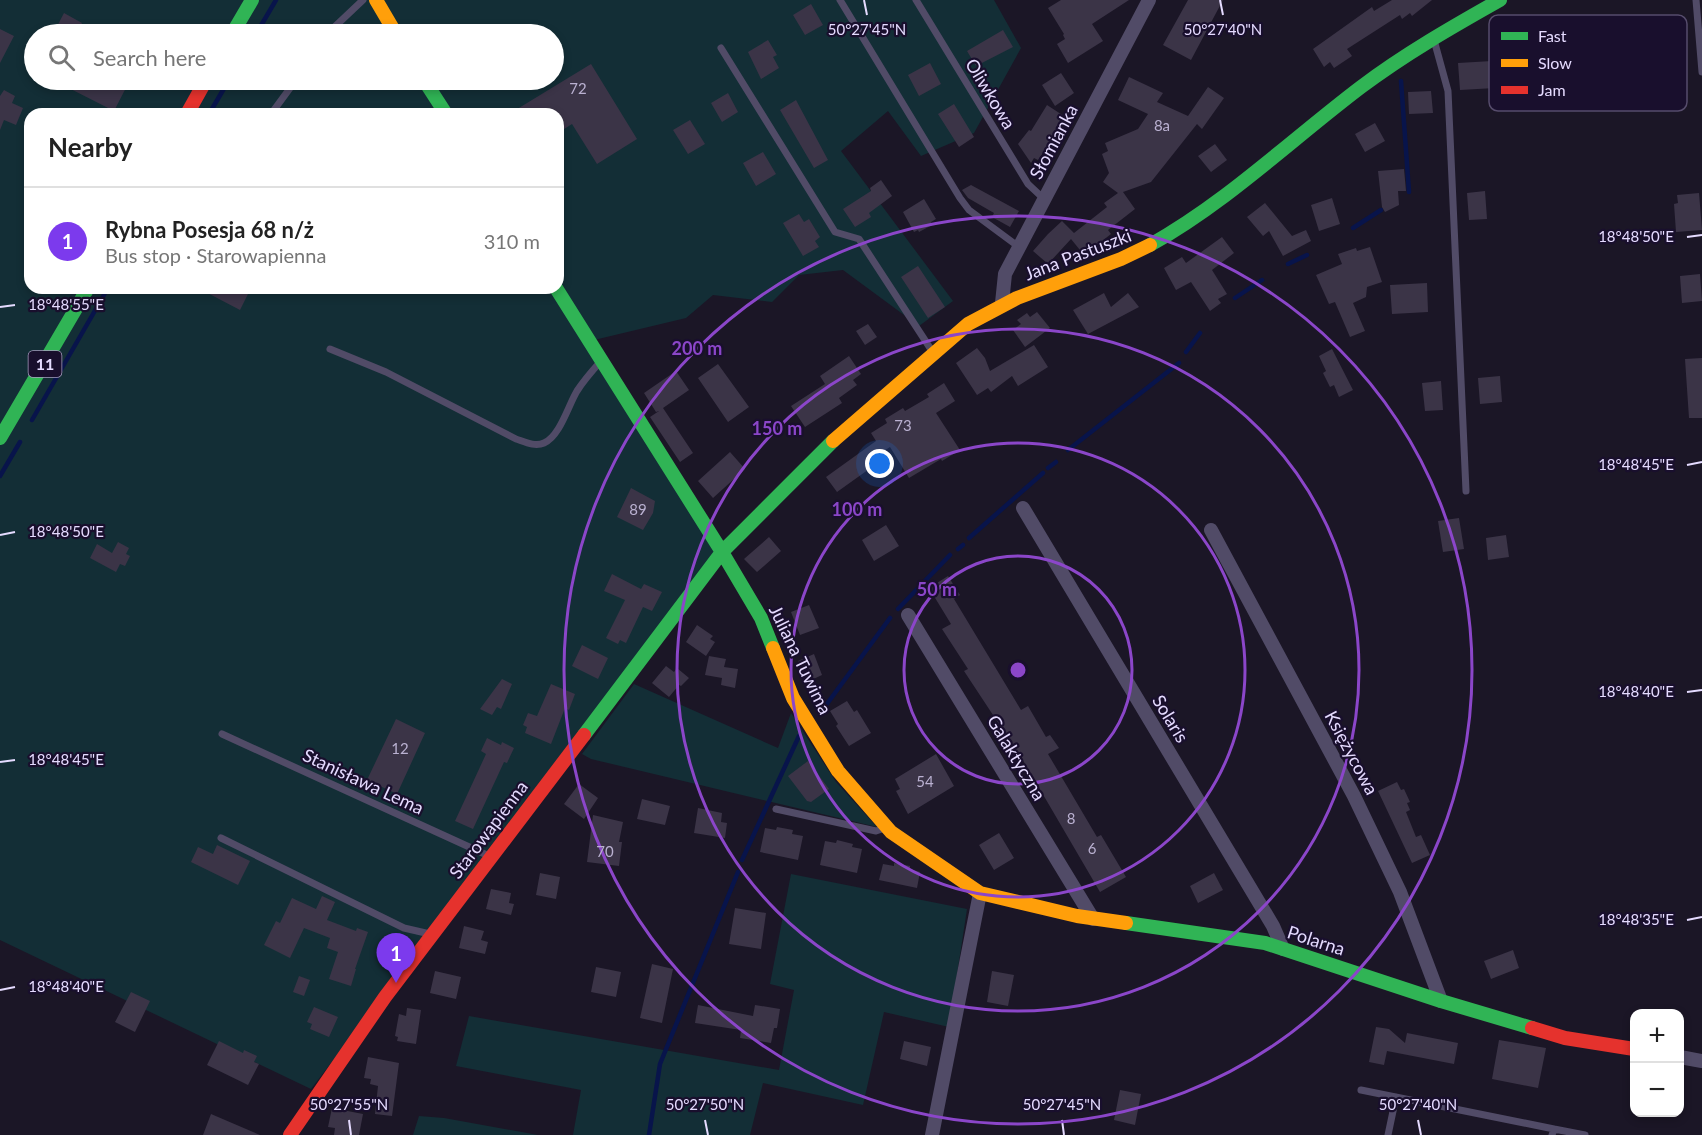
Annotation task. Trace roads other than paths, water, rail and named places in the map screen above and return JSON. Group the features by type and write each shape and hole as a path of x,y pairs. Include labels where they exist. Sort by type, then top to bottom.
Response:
{"main road":[{"path":"238,24 252,0"},
{"path":"375,0 390,24"},
{"name":"Jana Pastuszki","path":"722,552 808,464 968,324 1002,303 1109,266 1172,233 1225,195 1388,67 1500,0"},
{"path":"190,108 200,90"},
{"path":"430,90 442,108"},
{"name":"11","path":"0,438 84,294"},
{"name":"Juliana Tuwima","path":"560,294 761,618 793,698 838,771 891,832 980,893"},
{"name":"Starowapienna","path":"290,1135 385,997 722,552"},
{"name":"Polarna","path":"980,893 1093,919 1265,943 1440,1001 1565,1038 1630,1048"}],"street":[{"name":"Słomianka","path":"1002,303 1005,274 1149,0"},
{"name":"Solaris","path":"1023,508 1273,926 1283,949"},
{"name":"Księżycowa","path":"1211,530 1365,817 1401,892 1440,1001"},
{"name":"Galaktyczna","path":"908,615 1093,919"},
{"path":"932,1135 980,893"},
{"path":"1684,1058 1702,1061"}],"lane":[{"path":"338,24 363,0"},
{"path":"840,0 960,198 969,210 1019,247"},
{"name":"Oliwkowa","path":"916,0 1028,184 1044,199"},
{"path":"1696,0 1702,72"},
{"path":"1434,38 1448,91 1466,491"},
{"path":"721,48 835,232 859,239 934,354"},
{"path":"276,108 289,90"},
{"path":"330,350 395,376 516,440 537,444 545,443 551,438 584,381 602,361"},
{"name":"Stanisława Lema","path":"222,734 491,857"},
{"path":"776,809 876,831 887,827"},
{"path":"221,838 404,928 432,935"},
{"path":"1361,1090 1553,1132 1585,1135"},
{"path":"1388,1135 1396,1097"}],"waterway":[{"path":"262,24 276,0"},
{"path":"1401,81 1409,192"},
{"path":"213,108 223,90"},
{"path":"1353,228 1381,210"},
{"path":"1288,264 1307,255"},
{"path":"1235,298 1262,280"},
{"path":"32,420 105,294"},
{"path":"1186,352 1200,333"},
{"path":"1068,450 1179,363"},
{"path":"0,476 20,442"},
{"path":"1048,468 1056,462"},
{"path":"969,538 1043,473"},
{"path":"958,549 963,545"},
{"path":"898,609 950,555"},
{"path":"821,712 890,618"},
{"path":"742,860 799,736"},
{"path":"649,1135 660,1064 738,872"}],"place":[{"name":"Rybna Posesja 68 n/ż","path":"396,983"}]}
